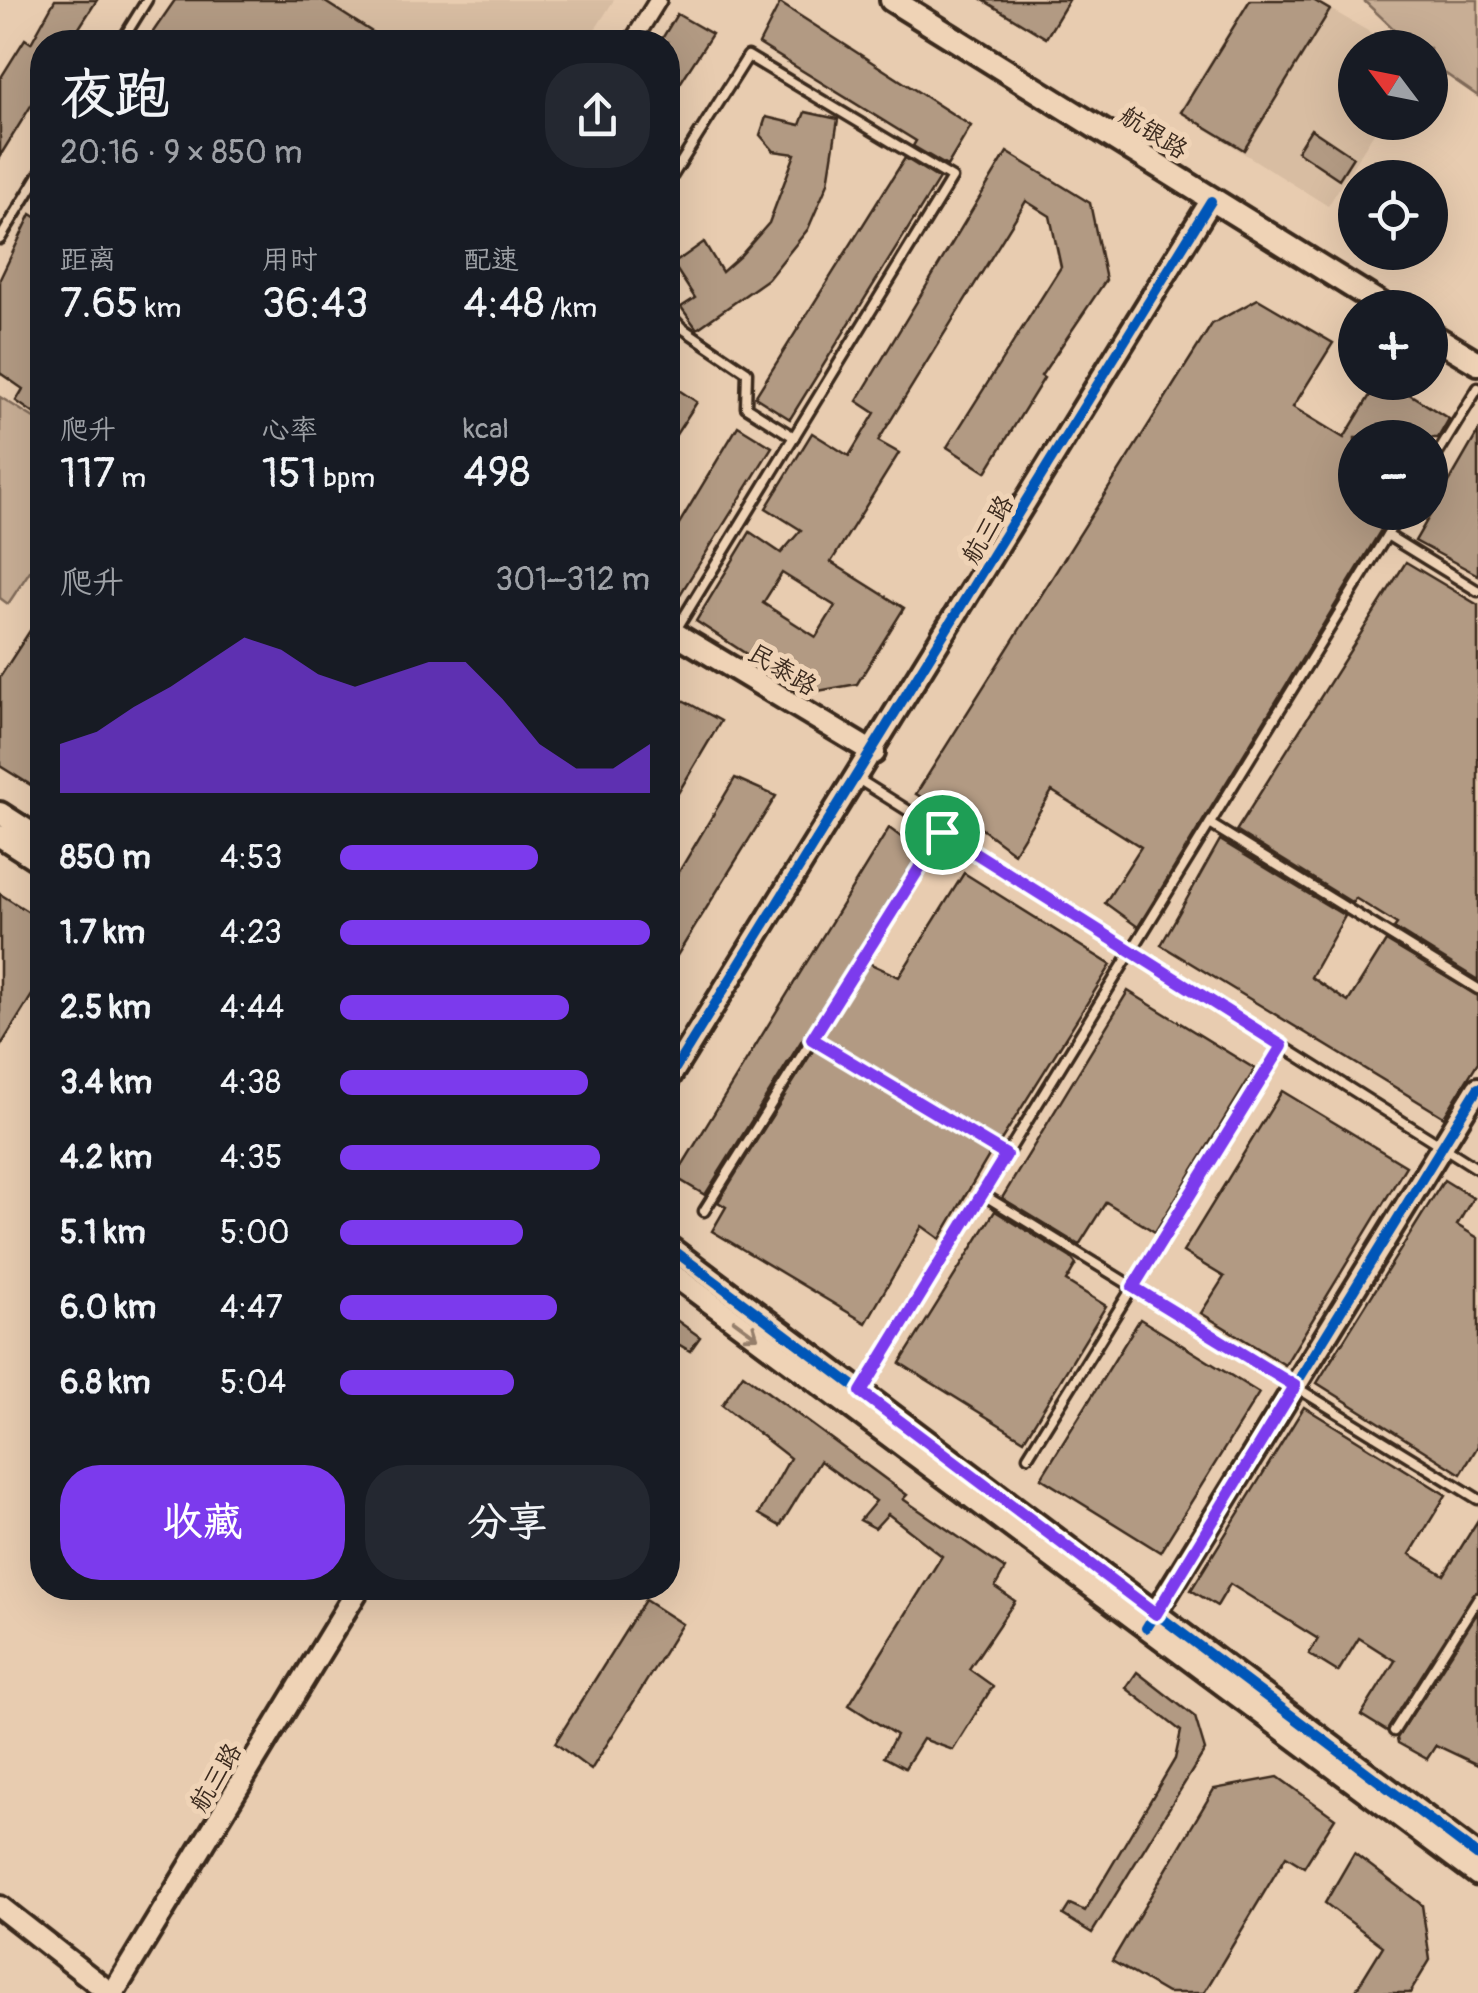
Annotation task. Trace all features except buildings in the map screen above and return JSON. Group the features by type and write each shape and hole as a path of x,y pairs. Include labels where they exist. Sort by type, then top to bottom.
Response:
{"main road":[{"name":"航银路","path":"892,0 1358,290"},
{"path":"1448,345 1478,363"}],"street":[{"path":"639,30 658,0"},
{"name":"航三路","path":"680,1061 1211,200"},
{"name":"民泰路","path":"680,637 874,752"},
{"path":"0,813 30,832"},
{"path":"0,836 30,855"},
{"path":"1151,1621 1478,1088"},
{"path":"680,1256 856,1400"},
{"path":"680,1279 856,1400 1151,1621 1478,1876"},
{"name":"航三路","path":"111,1993 352,1600"},
{"path":"1151,1621 1478,1856"},
{"path":"0,1907 111,1993"}],"lane":[{"path":"128,30 147,0"},
{"path":"680,164 748,56 952,178 680,615"},
{"path":"0,239 30,190"},
{"path":"680,326 748,372 746,407 794,437"},
{"path":"1448,437 1478,388"},
{"path":"856,1400 1390,530"},
{"path":"1387,535 1478,592"},
{"path":"858,778 1478,1169"},
{"path":"1210,824 1478,989"},
{"path":"704,1211 942,832"},
{"path":"812,1039 1006,1155"},
{"path":"1028,1456 1282,1046"},
{"path":"982,1194 1478,1499"},
{"path":"1394,1730 1478,1598"}],"shaded area":[{"path":"240,0 614,0 595,30 221,30"},
{"path":"1248,0 1315,0 1366,30 1338,30 1338,140 1369,140 1357,160 1338,160 1338,190 1328,206 1178,112"},
{"path":"1363,0 1478,0 1478,96 1448,75 1448,30 1395,30"},
{"path":"0,397 30,416 30,571 8,604 0,598"}],"cycle path":[{"path":"680,1061 1211,201"},
{"path":"1146,1628 1478,1088"},
{"path":"680,1255 1478,1856"}],"route":[{"path":"942,832 1282,1046 1133,1287 1295,1386 1156,1614 861,1392 1006,1155 812,1039 942,832"}]}
